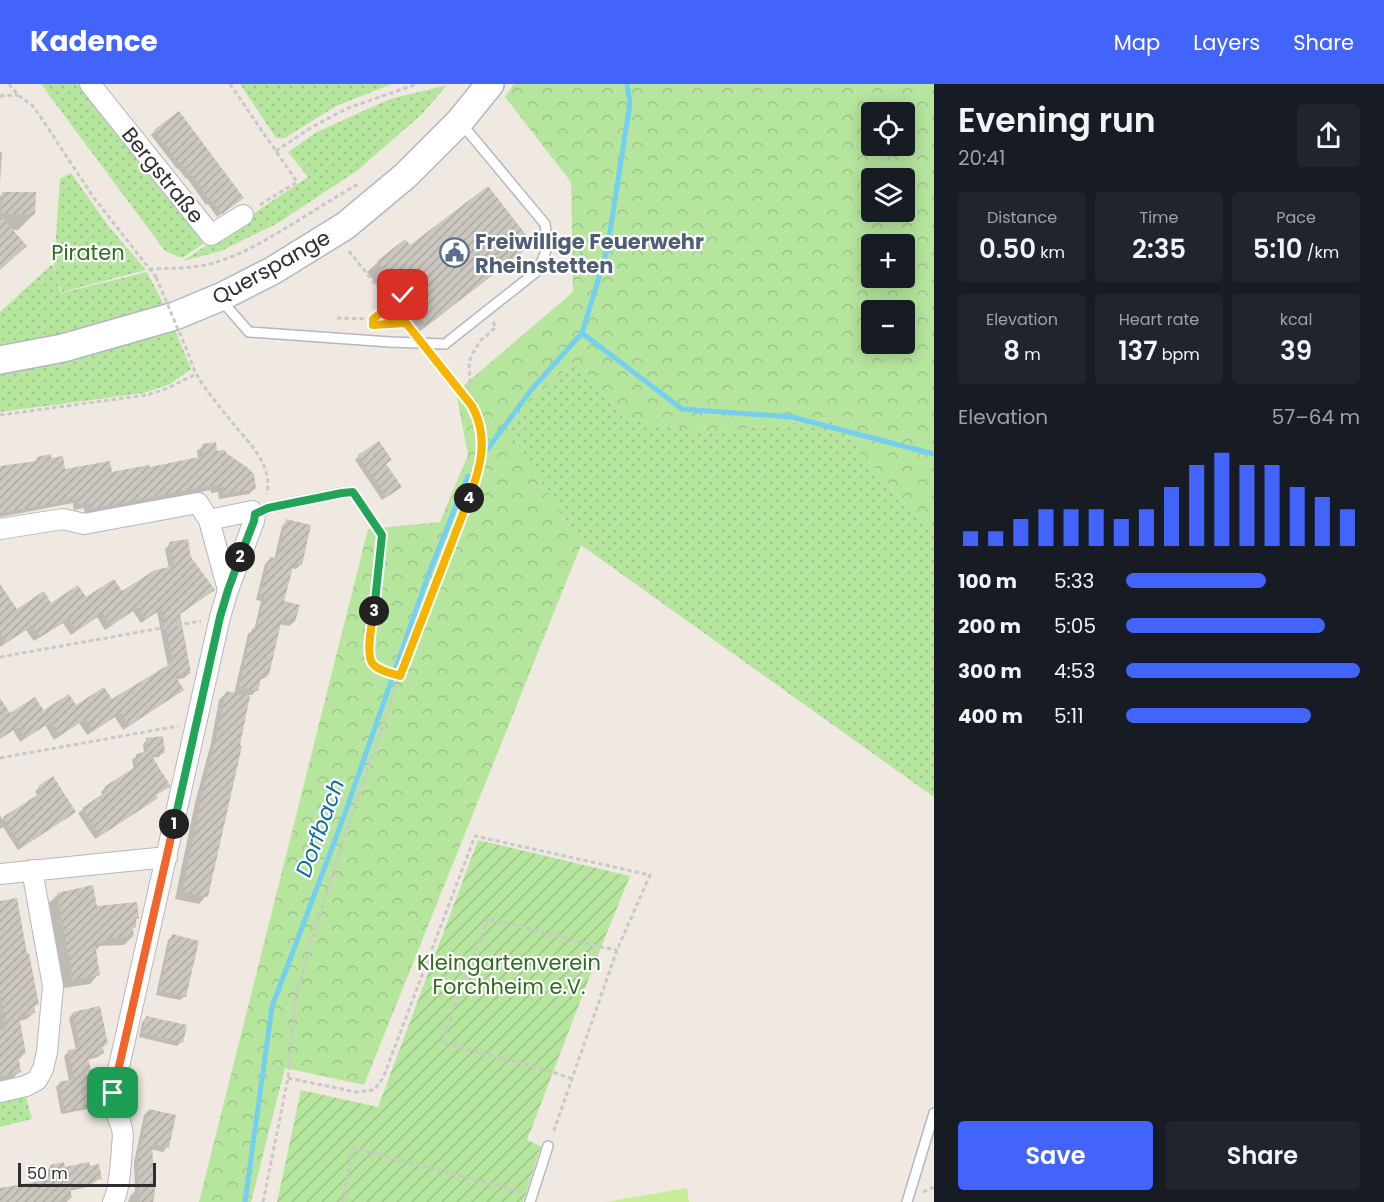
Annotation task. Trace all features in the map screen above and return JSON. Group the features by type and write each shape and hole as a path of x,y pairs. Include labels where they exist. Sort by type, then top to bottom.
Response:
{"main road":[{"name":"Querspange","path":"0,360 63,348 175,316 272,272 345,226 405,176 460,121 490,84"}],"street":[{"name":"Bergstraße","path":"90,84 211,235 243,215"},
{"path":"0,529 63,519 84,524 198,503 209,520 228,590"},
{"path":"113,1202 118,1188 123,1136 120,1120 112,1100 113,1093 220,617 255,514 252,512 209,520"},
{"path":"0,874 167,857"},
{"path":"0,1092 26,1086 37,1080 43,1069 46,1052 53,986 32,870"}],"lane":[{"path":"223,296 228,308 249,332 445,344 536,272 545,258 547,240 545,224 460,121"},
{"path":"255,514 268,508 353,492"},
{"path":"907,1202 934,1113"},
{"path":"531,1198 548,1146"}],"path":[{"path":"9,84 37,111 94,198 150,269 156,278 196,374 231,422 254,447 266,471 269,486 266,500 255,514"},
{"path":"230,84 297,182 243,215"},
{"path":"276,151 312,127 348,108 417,84"},
{"path":"0,96 18,95"},
{"path":"150,269 209,264 230,257 256,245 359,184"},
{"path":"344,245 413,332"},
{"path":"337,318 373,319 403,295"},
{"path":"464,397 470,382 469,362 473,353 480,341 496,327 486,312"},
{"path":"372,341 373,319"},
{"path":"373,325 406,323"},
{"path":"263,1202 288,1078 294,1001 345,835 398,676 477,478 482,454 481,432 472,406 428,351"},
{"path":"0,415 147,395 168,388 196,374"},
{"path":"353,492 382,535 369,657 373,665 398,676"},
{"path":"0,657 220,617"},
{"path":"0,758 197,722"},
{"path":"288,1078 356,1092 374,1090 382,1078 475,836 650,875 617,950 548,1146"},
{"path":"572,1078 442,1042 488,918 617,950"},
{"path":"342,1202 353,1148 531,1198"}],"green space":[{"path":"41,84 78,84 206,242 182,258 165,251"},
{"path":"240,84 392,84 336,106 285,138 276,138"},
{"path":"514,84 934,84 934,536 831,418 711,433 626,419 576,361 504,423 581,545 364,1085 285,1068 251,1202 199,1202 368,529 440,522 468,455 456,392 573,292 571,182 505,97"},
{"path":"447,85 422,114 358,170 278,223 221,251 183,261 308,177 288,152 317,132 390,99"},
{"name":"Piraten","path":"71,173 109,227 146,270 62,292 56,278 61,293 147,272 165,307 0,351 0,312 51,265 56,276 54,266 60,179"},
{"path":"175,330 191,369 170,384 144,393 0,412 0,369 64,358"},
{"path":"576,361 626,419 711,433 831,418 934,536 934,797 581,545 504,423"},
{"name":"Kleingartenverein Forchheim e.V.","path":"478,840 630,876 527,1140 541,1146 523,1202 277,1202 301,1090 378,1107"},
{"path":"25,1093 32,1119 0,1127 0,1099"},
{"path":"687,1188 689,1202 606,1202"}],"building":[{"path":"179,111 244,198 222,214 154,130"},
{"name":"Freiwillige Feuerwehr Rheinstetten","path":"488,186 533,244 426,325 377,261 405,239 410,245"},
{"path":"2,192 36,192 35,215 1,214"},
{"path":"0,215 27,246 0,270"},
{"path":"379,441 392,460 386,464 402,487 387,497 358,455"},
{"path":"216,442 217,451 225,450 254,474 256,489 224,494 223,487 217,488 216,485 90,509 89,503 79,505 78,499 0,513 0,466 37,461 37,457 51,454 51,458 63,456 65,469 110,461 112,472 204,456 202,444"},
{"path":"286,519 311,525 302,565 294,563 284,601 300,605 295,622 282,619 269,675 262,674 258,691 239,687 252,628 256,629 265,597 260,595 270,557 277,559"},
{"path":"188,539 191,557 215,590 180,614 191,673 175,676 184,690 129,725 121,713 93,731 85,719 60,735 44,710 69,694 76,705 104,687 112,699 173,662 162,609 146,619 138,607 111,625 103,613 77,631 69,618 40,637 32,625 6,643 0,633 0,584 17,609 44,591 51,603 78,585 86,597 114,579 122,591 155,570 174,566 169,542"},
{"path":"226,691 250,696 240,745 242,746 208,897 182,892"},
{"path":"35,697 51,722 26,738 18,727 0,739 0,698 10,713"},
{"path":"163,736 165,753 151,755 170,787 156,795 158,798 100,836 82,808 107,791 104,787 137,766 136,754 148,751 146,738"},
{"path":"53,776 76,812 22,847 3,817 42,792 38,786"},
{"path":"93,885 97,906 137,902 139,918 136,919 136,927 133,928 134,936 106,939 106,942 95,944 100,975 73,980 57,893"},
{"path":"17,898 39,1005 34,1005 35,1013 19,1016 26,1054 18,1055 21,1072 0,1076 0,1029 5,1028 5,1019 0,993 0,901"},
{"path":"172,934 199,941 186,997 159,991"},
{"path":"100,1006 108,1044 102,1045 104,1053 88,1057 91,1071 87,1072 94,1105 65,1111 59,1082 74,1079 68,1050 80,1048 73,1012"},
{"path":"146,1016 187,1025 183,1043 142,1033"},
{"path":"149,1109 176,1115 169,1148 152,1144 155,1194 153,1202 140,1202 138,1156"},
{"path":"64,1162 65,1167 89,1162 90,1166 99,1164 102,1179 70,1188 72,1198 55,1202 0,1202 0,1188 53,1179 50,1165"}],"waterway":[{"path":"487,450 531,390 582,333 607,251 630,103 627,84"},
{"path":"582,333 682,409 792,417 934,454"},
{"name":"Dorfbach","path":"245,1202 272,1007 344,816 429,573 468,476"}],"place":[{"name":"Freiwillige Feuerwehr Rheinstetten","path":"454,253"}],"route":[{"path":"113,1093 220,617 255,514 268,508 353,492 382,535 369,657 373,665 400,676 477,478 482,454 481,432 472,406 406,323 373,325 373,319 403,295"}]}
